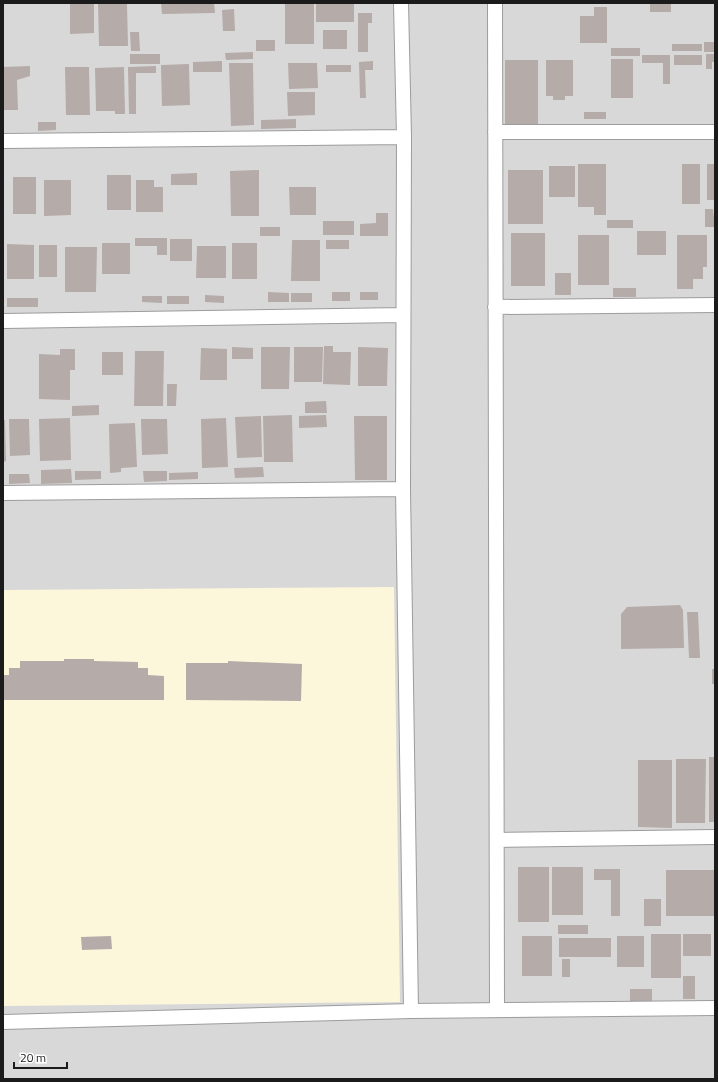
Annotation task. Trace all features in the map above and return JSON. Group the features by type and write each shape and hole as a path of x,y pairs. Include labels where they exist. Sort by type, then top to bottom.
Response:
{"street":[{"path":"401,3 404,137 403,489 411,1011"},
{"path":"495,3 497,1010"},
{"path":"495,132 715,132"},
{"path":"3,141 404,137"},
{"path":"495,307 715,305"},
{"path":"3,321 403,315"},
{"path":"3,493 403,489"},
{"path":"497,840 715,836"},
{"path":"3,1022 411,1011 715,1008"}],"shaded area":[{"path":"3,3 715,3 715,1079 3,1079"},
{"path":"394,587 400,1002 3,1006 3,590"}],"building":[{"path":"70,3 94,3 94,33 70,34"},
{"path":"98,3 127,3 128,46 99,46"},
{"path":"161,3 214,3 215,13 162,14"},
{"path":"285,3 314,3 314,44 285,44"},
{"path":"316,3 354,3 354,22 316,22"},
{"path":"650,3 671,3 671,12 650,12"},
{"path":"594,7 607,7 607,43 580,43 580,16 594,16"},
{"path":"234,9 235,31 223,31 222,10"},
{"path":"358,13 372,13 372,23 368,23 368,52 358,52"},
{"path":"323,30 347,30 347,49 323,49"},
{"path":"130,32 139,32 140,51 131,51"},
{"path":"256,40 275,40 275,51 256,51"},
{"path":"704,42 715,42 715,52 704,52"},
{"path":"672,44 702,44 702,51 672,51"},
{"path":"611,48 640,48 640,56 611,56"},
{"path":"253,52 253,59 226,60 225,53"},
{"path":"130,54 160,54 160,64 130,64"},
{"path":"706,54 715,54 715,62 712,62 712,69 706,69"},
{"path":"642,55 670,55 670,84 663,84 663,63 642,63"},
{"path":"674,55 702,55 702,65 674,65"},
{"path":"611,59 633,59 633,98 611,98"},
{"path":"505,60 538,60 538,127 505,127"},
{"path":"546,60 573,60 573,96 565,96 565,100 553,100 553,96 546,96"},
{"path":"222,61 222,72 193,72 193,62"},
{"path":"373,61 373,70 365,70 366,98 360,98 359,62"},
{"path":"229,63 253,63 254,125 231,126"},
{"path":"288,63 317,63 318,88 289,89"},
{"path":"189,64 190,105 162,106 161,65"},
{"path":"326,65 351,65 351,72 326,72"},
{"path":"30,66 30,76 17,80 18,110 3,110 3,67"},
{"path":"156,66 156,73 136,73 136,114 129,114 128,67"},
{"path":"65,67 89,67 90,115 66,115"},
{"path":"124,67 125,114 115,114 115,111 96,111 95,68"},
{"path":"287,92 315,92 315,115 288,116"},
{"path":"584,112 606,112 606,119 584,119"},
{"path":"296,119 296,128 261,129 261,120"},
{"path":"38,122 56,122 56,130 38,131"},
{"path":"578,164 606,164 606,215 594,215 594,207 578,207"},
{"path":"682,164 700,164 700,204 682,204"},
{"path":"707,164 715,164 715,200 707,200"},
{"path":"549,166 575,166 575,197 549,197"},
{"path":"259,170 259,216 231,216 230,171"},
{"path":"508,170 543,170 543,224 508,224"},
{"path":"197,173 197,185 171,185 171,174"},
{"path":"107,175 131,175 131,210 107,210"},
{"path":"13,177 36,177 36,214 13,214"},
{"path":"44,180 71,180 71,215 44,216"},
{"path":"136,180 154,180 154,187 163,187 163,212 136,212"},
{"path":"289,187 316,187 316,215 290,215"},
{"path":"705,209 713,209 715,227 705,227"},
{"path":"376,213 388,213 388,236 360,236 360,224 376,223"},
{"path":"607,220 633,220 633,228 607,228"},
{"path":"323,221 354,221 354,235 323,235"},
{"path":"260,227 280,227 280,236 260,236"},
{"path":"637,231 666,231 666,255 637,255"},
{"path":"511,233 545,233 545,286 511,286"},
{"path":"578,235 609,235 609,285 578,285"},
{"path":"677,235 707,235 707,267 703,267 703,279 693,279 693,289 677,289"},
{"path":"135,238 167,238 167,255 157,255 157,246 135,246"},
{"path":"170,239 192,239 192,261 170,261"},
{"path":"292,240 320,240 320,281 291,281"},
{"path":"326,240 349,240 349,249 326,249"},
{"path":"102,243 130,243 130,274 102,274"},
{"path":"232,243 257,243 257,279 232,279"},
{"path":"7,244 34,245 34,279 7,279"},
{"path":"39,245 57,245 57,277 39,277"},
{"path":"197,246 226,246 226,278 196,278"},
{"path":"65,247 97,247 96,292 65,292"},
{"path":"555,273 571,273 571,295 555,295"},
{"path":"613,288 636,288 636,297 613,297"},
{"path":"268,292 289,293 289,302 268,302"},
{"path":"332,292 350,292 350,301 332,301"},
{"path":"360,292 378,292 378,300 360,300"},
{"path":"291,293 312,293 312,302 291,302"},
{"path":"205,295 224,296 224,303 205,302"},
{"path":"142,296 162,296 162,303 142,302"},
{"path":"167,296 189,296 189,304 167,304"},
{"path":"7,298 38,298 38,307 7,307"},
{"path":"324,346 333,346 333,352 351,352 350,385 323,384"},
{"path":"232,347 253,348 253,359 232,359"},
{"path":"261,347 290,347 289,389 261,389"},
{"path":"294,347 323,347 322,382 294,382"},
{"path":"358,347 388,348 387,386 358,386"},
{"path":"201,348 227,349 227,380 200,380"},
{"path":"60,349 75,349 75,370 70,370 70,400 39,399 39,354 60,355"},
{"path":"135,351 164,351 163,406 134,406"},
{"path":"102,352 123,352 123,375 102,375"},
{"path":"167,384 177,384 176,406 167,406"},
{"path":"326,401 327,413 305,413 305,402"},
{"path":"99,405 99,415 72,416 72,406"},
{"path":"292,415 293,462 264,462 263,416"},
{"path":"326,415 327,427 299,428 299,416"},
{"path":"261,416 262,457 237,458 235,417"},
{"path":"354,416 387,416 387,480 355,480"},
{"path":"70,418 71,460 40,461 39,419"},
{"path":"226,418 228,467 202,468 201,419"},
{"path":"9,419 29,419 30,455 10,456"},
{"path":"141,419 167,419 168,454 142,455"},
{"path":"3,420 5,420 6,461 3,462"},
{"path":"135,423 137,467 121,468 121,472 110,473 109,424"},
{"path":"263,467 264,477 235,478 234,468"},
{"path":"71,469 72,483 41,484 41,470"},
{"path":"75,471 101,471 101,479 75,480"},
{"path":"143,471 167,471 167,481 144,482"},
{"path":"198,472 198,479 169,480 169,473"},
{"path":"9,474 29,474 30,483 9,484"},
{"path":"680,605 683,610 684,648 621,649 621,614 627,607"},
{"path":"687,612 698,612 700,658 689,658"},
{"path":"64,659 94,659 94,661 138,662 138,668 148,668 148,675 164,676 164,700 3,700 3,675 9,675 9,668 20,668 20,661 64,661"},
{"path":"228,661 302,664 301,701 186,700 186,663 228,663"},
{"path":"712,669 715,669 715,684 712,684"},
{"path":"709,757 715,757 715,822 709,822"},
{"path":"676,759 706,759 705,823 676,823"},
{"path":"638,760 672,760 672,828 638,827"},
{"path":"518,867 549,867 549,922 518,922"},
{"path":"552,867 583,867 583,915 552,915"},
{"path":"594,869 620,869 620,916 611,916 611,880 594,880"},
{"path":"666,870 715,870 715,916 666,916"},
{"path":"644,899 661,899 661,926 644,926"},
{"path":"558,925 588,925 588,934 558,934"},
{"path":"651,934 681,934 681,978 651,978"},
{"path":"683,934 711,934 711,956 683,956"},
{"path":"111,936 112,949 82,950 81,937"},
{"path":"522,936 552,936 552,976 522,976"},
{"path":"617,936 644,936 644,967 617,967"},
{"path":"559,938 611,938 611,957 559,957"},
{"path":"562,959 570,959 570,977 562,977"},
{"path":"683,976 695,976 695,999 683,999"},
{"path":"630,989 652,989 652,1002 630,1002"}]}
